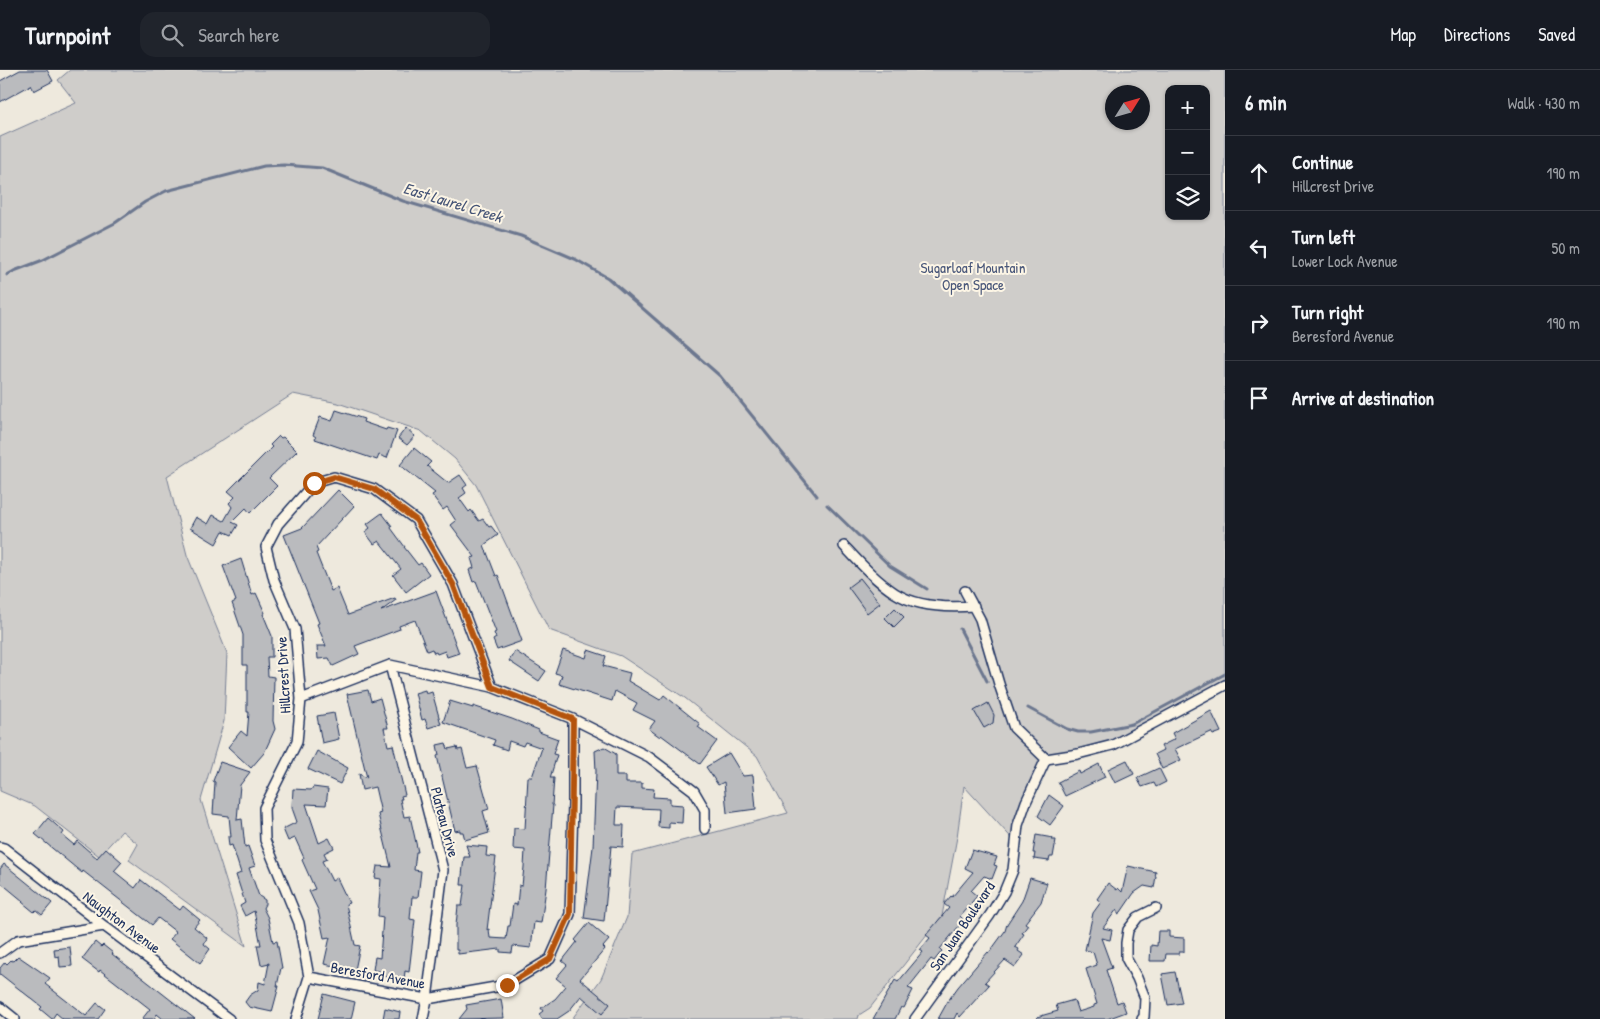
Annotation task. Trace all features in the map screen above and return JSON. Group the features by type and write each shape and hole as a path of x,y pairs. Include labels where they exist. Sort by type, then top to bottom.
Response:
{"street":[{"name":"Hillcrest Drive","path":"296,1019 308,978 299,923 265,840 264,808 297,742 300,699 295,629 274,580 266,547 278,524 314,483 334,477 374,489 416,520 453,584 492,687"},
{"path":"844,546 879,581 894,593 920,603 956,608 974,606"},
{"path":"965,590 980,619 998,684 1014,728 1046,759 1078,754 1113,745 1225,685"},
{"path":"300,699 390,665 492,687 573,719 650,757 694,791 705,810 705,829"},
{"name":"Plateau Drive","path":"390,665 443,870 423,1019"},
{"name":"Beresford Avenue","path":"308,978 427,999 507,985 550,959 570,914 573,719"},
{"name":"San Juan Boulevard","path":"915,1019 990,915 1004,892 1013,870 1018,825 1026,802 1046,759"},
{"name":"Naughton Avenue","path":"0,847 4,848 228,1019"},
{"path":"1142,1019 1144,1016 1145,998 1126,958 1126,943 1128,930 1138,917 1156,908"},
{"path":"0,953 18,940 104,926"},
{"path":"0,1007 15,1019"}],"green space":[{"name":"Sugarloaf Mountain Open Space","path":"70,70 1225,70 1225,679 1114,748 1049,763 1028,806 1018,845 964,786 957,837 942,916 870,1008 859,1015 858,1019 572,1019 601,979 627,917 632,854 788,813 757,756 685,698 621,656 549,630 476,485 455,459 421,431 338,403 293,394 167,476 187,555 227,653 224,721 201,800 246,946 129,860 138,844 122,831 99,856 35,806 0,791 0,137 76,103 58,80"}],"building":[{"path":"20,70 47,70 53,81 34,91 31,85 0,102 0,81"},
{"path":"336,410 364,419 363,422 386,430 387,428 397,431 387,458 379,455 377,460 315,439 316,437 313,435 320,417 332,421"},
{"path":"406,428 415,436 407,445 398,438"},
{"path":"279,436 283,437 297,451 269,478 277,486 250,513 246,508 232,522 238,525 232,535 223,531 216,544 190,528 196,517 208,524 213,515 224,521 232,507 229,503 235,497 228,491 272,447 270,445"},
{"path":"414,448 431,462 427,466 448,483 460,475 467,485 463,488 466,493 459,498 469,512 471,510 479,521 483,519 498,535 484,545 496,576 498,575 522,641 497,650 493,640 496,638 494,633 496,632 476,581 473,582 469,570 474,568 471,558 475,557 451,525 456,521 447,507 443,510 432,495 435,493 400,465"},
{"path":"338,490 354,506 316,547 318,552 316,553 331,591 337,588 348,615 395,598 396,600 381,611 436,591 459,653 447,657 445,651 437,654 432,649 427,651 415,620 399,626 400,629 355,646 359,654 333,666 329,658 318,659 317,646 326,646 317,624 319,623 284,535 302,528"},
{"path":"382,513 404,547 418,565 421,563 429,574 406,592 393,575 401,569 379,541 374,544 365,532 370,528 367,524"},
{"path":"241,559 252,595 256,593 272,636 272,657 267,657 268,676 274,677 273,721 275,729 264,753 251,768 228,747 241,731 247,736 249,712 247,712 247,665 243,665 243,635 232,603 236,601 223,566"},
{"path":"860,578 880,603 867,613 848,587"},
{"path":"895,608 904,617 894,627 885,618"},
{"path":"563,650 586,658 588,650 606,656 603,666 630,673 628,681 660,700 664,695 700,724 698,727 717,741 700,764 661,735 660,737 649,729 655,721 633,710 637,703 615,691 612,701 559,684 562,675 555,673"},
{"path":"515,651 546,671 539,681 509,661"},
{"path":"368,690 371,701 380,698 388,728 384,728 388,746 393,745 405,795 401,796 402,799 400,799 404,817 410,816 418,852 416,852 414,870 421,871 418,897 412,897 410,919 415,920 409,972 405,971 404,980 382,976 382,972 373,970 375,957 380,958 383,917 378,916 381,879 375,878 377,866 391,867 378,814 381,813 375,787 362,790 359,774 367,778 347,694"},
{"path":"425,690 426,694 432,692 441,724 428,728 425,719 422,720 415,693"},
{"path":"450,701 473,708 473,706 512,719 558,739 553,754 557,755 550,778 554,778 546,889 541,923 534,922 531,948 513,946 512,953 500,952 500,949 458,954 458,950 456,950 456,925 458,906 462,906 465,885 461,885 464,857 470,857 466,845 487,847 486,856 496,857 487,930 489,929 490,938 506,939 513,904 517,905 519,885 522,886 524,867 525,850 513,849 514,828 525,829 528,777 532,777 542,748 525,742 523,746 509,741 507,750 493,745 495,740 443,722"},
{"path":"988,703 994,715 993,723 984,728 974,711"},
{"path":"1211,711 1221,732 1213,735 1211,732 1175,749 1181,760 1162,769 1155,754 1163,750 1161,746 1175,739 1172,733"},
{"path":"334,713 339,739 322,743 317,716"},
{"path":"446,743 448,749 457,747 458,750 462,749 467,768 477,766 489,809 483,811 489,833 465,840 463,832 460,832 460,830 455,831 437,756 439,755 437,745"},
{"path":"604,747 616,754 616,776 626,776 626,783 642,783 642,788 654,789 653,797 670,798 670,804 683,805 682,823 669,822 669,828 658,827 659,809 617,807 616,825 624,825 623,847 611,846 604,921 584,918 593,847 595,751"},
{"path":"317,751 348,768 340,784 308,769"},
{"path":"729,753 743,776 753,775 756,809 727,813 724,782 718,785 706,767"},
{"path":"1127,760 1134,774 1115,783 1108,769"},
{"path":"220,762 250,772 240,785 237,820 242,819 245,847 248,846 255,866 249,868 259,896 265,900 263,908 268,918 273,942 277,941 282,968 272,1012 249,1007 245,1002 250,995 258,990 259,982 265,984 269,963 261,965 257,945 261,945 254,911 245,916 240,906 245,903 236,875 241,873 232,845 229,846 228,837 231,837 229,816 213,814 215,782 213,781"},
{"path":"1099,764 1105,777 1065,796 1058,782 1079,771 1080,774"},
{"path":"1159,768 1166,782 1156,787 1154,783 1142,787 1137,778"},
{"path":"313,787 328,789 326,805 306,804 319,843 329,838 334,848 324,853 327,859 322,861 332,881 337,878 349,903 346,904 355,945 360,946 355,970 324,964 330,937 324,938 318,910 309,891 315,889 302,860 304,858 295,838 288,841 283,829 297,822 292,808 293,789 311,790"},
{"path":"1049,795 1064,806 1050,825 1038,816"},
{"path":"48,818 64,832 62,835 74,845 77,841 97,858 106,848 122,862 114,871 135,888 141,880 180,910 183,906 200,920 194,927 207,938 204,944 210,949 200,963 170,939 176,932 158,918 152,925 83,871 82,873 35,834"},
{"path":"1036,835 1056,840 1053,857 1050,857 1049,861 1034,859"},
{"path":"972,850 997,857 994,865 997,866 992,879 984,876 971,891 977,896 960,916 964,920 940,949 942,951 934,961 931,959 908,988 913,990 904,1008 901,1007 895,1019 873,1019 895,980 898,982 923,952 920,950 930,938 926,935 949,908 944,904 973,872 965,868"},
{"path":"4,864 52,903 42,915 36,910 34,912 0,882 0,869"},
{"path":"1128,866 1156,872 1156,876 1154,888 1144,886 1134,893 1121,912 1118,914 1117,909 1103,928 1112,930 1110,940 1101,938 1112,968 1106,970 1117,1003 1122,1001 1126,1012 1107,1019 1038,1019 1037,1017 1058,1011 1056,1005 1074,1000 1078,1012 1094,1007 1097,1004 1086,969 1097,965 1093,952 1085,950 1093,913 1101,902 1097,899 1108,883 1122,892"},
{"path":"1030,878 1047,883 1041,902 1025,923 1028,925 1015,947 1024,955 1015,967 1005,960 985,982 989,985 960,1017 957,1013 954,1019 938,1019 958,987 989,953 1005,931 1007,924 1022,901"},
{"path":"589,923 609,940 603,947 605,949 580,979 610,1004 602,1014 581,996 569,1011 557,1019 542,1019 539,1014 543,1011 541,1008 555,999 566,986 556,978 567,965 562,961 577,942 575,940"},
{"path":"1158,931 1169,931 1169,937 1184,938 1184,952 1166,954 1165,961 1150,961 1151,945 1157,946"},
{"path":"95,942 101,947 103,945 195,1019 163,1019 157,1014 154,1019 142,1019 150,1009 100,970 99,972 82,959"},
{"path":"70,947 72,966 60,967 59,956 55,957 54,949"},
{"path":"18,956 50,978 45,984 86,1016 97,1003 105,1009 98,1019 63,1019 56,1013 52,1019 40,1009 42,1007 0,974 0,968 5,962 7,964"},
{"path":"1175,972 1182,1003 1168,1005 1162,974"},
{"path":"324,994 355,1002 351,1019 318,1019"},
{"path":"501,999 504,1018 459,1019 467,1009 466,1005"},
{"path":"385,1008 400,1012 399,1019 383,1019"}],"waterway":[{"name":"East Laurel Creek","path":"7,275 43,260 115,223 145,202 166,191 264,166 284,165 322,168 403,201 521,236 575,259 608,278 720,376 817,496"},
{"name":"East Laurel Creek","path":"827,505 890,566 927,589"},
{"name":"East Laurel Creek","path":"960,629 987,681"},
{"name":"East Laurel Creek","path":"1028,708 1067,729 1078,732 1091,732 1132,724 1225,674"}],"route":[{"path":"314,483 334,477 374,489 416,520 453,584 492,687 573,719 570,914 550,959 507,985"}]}
